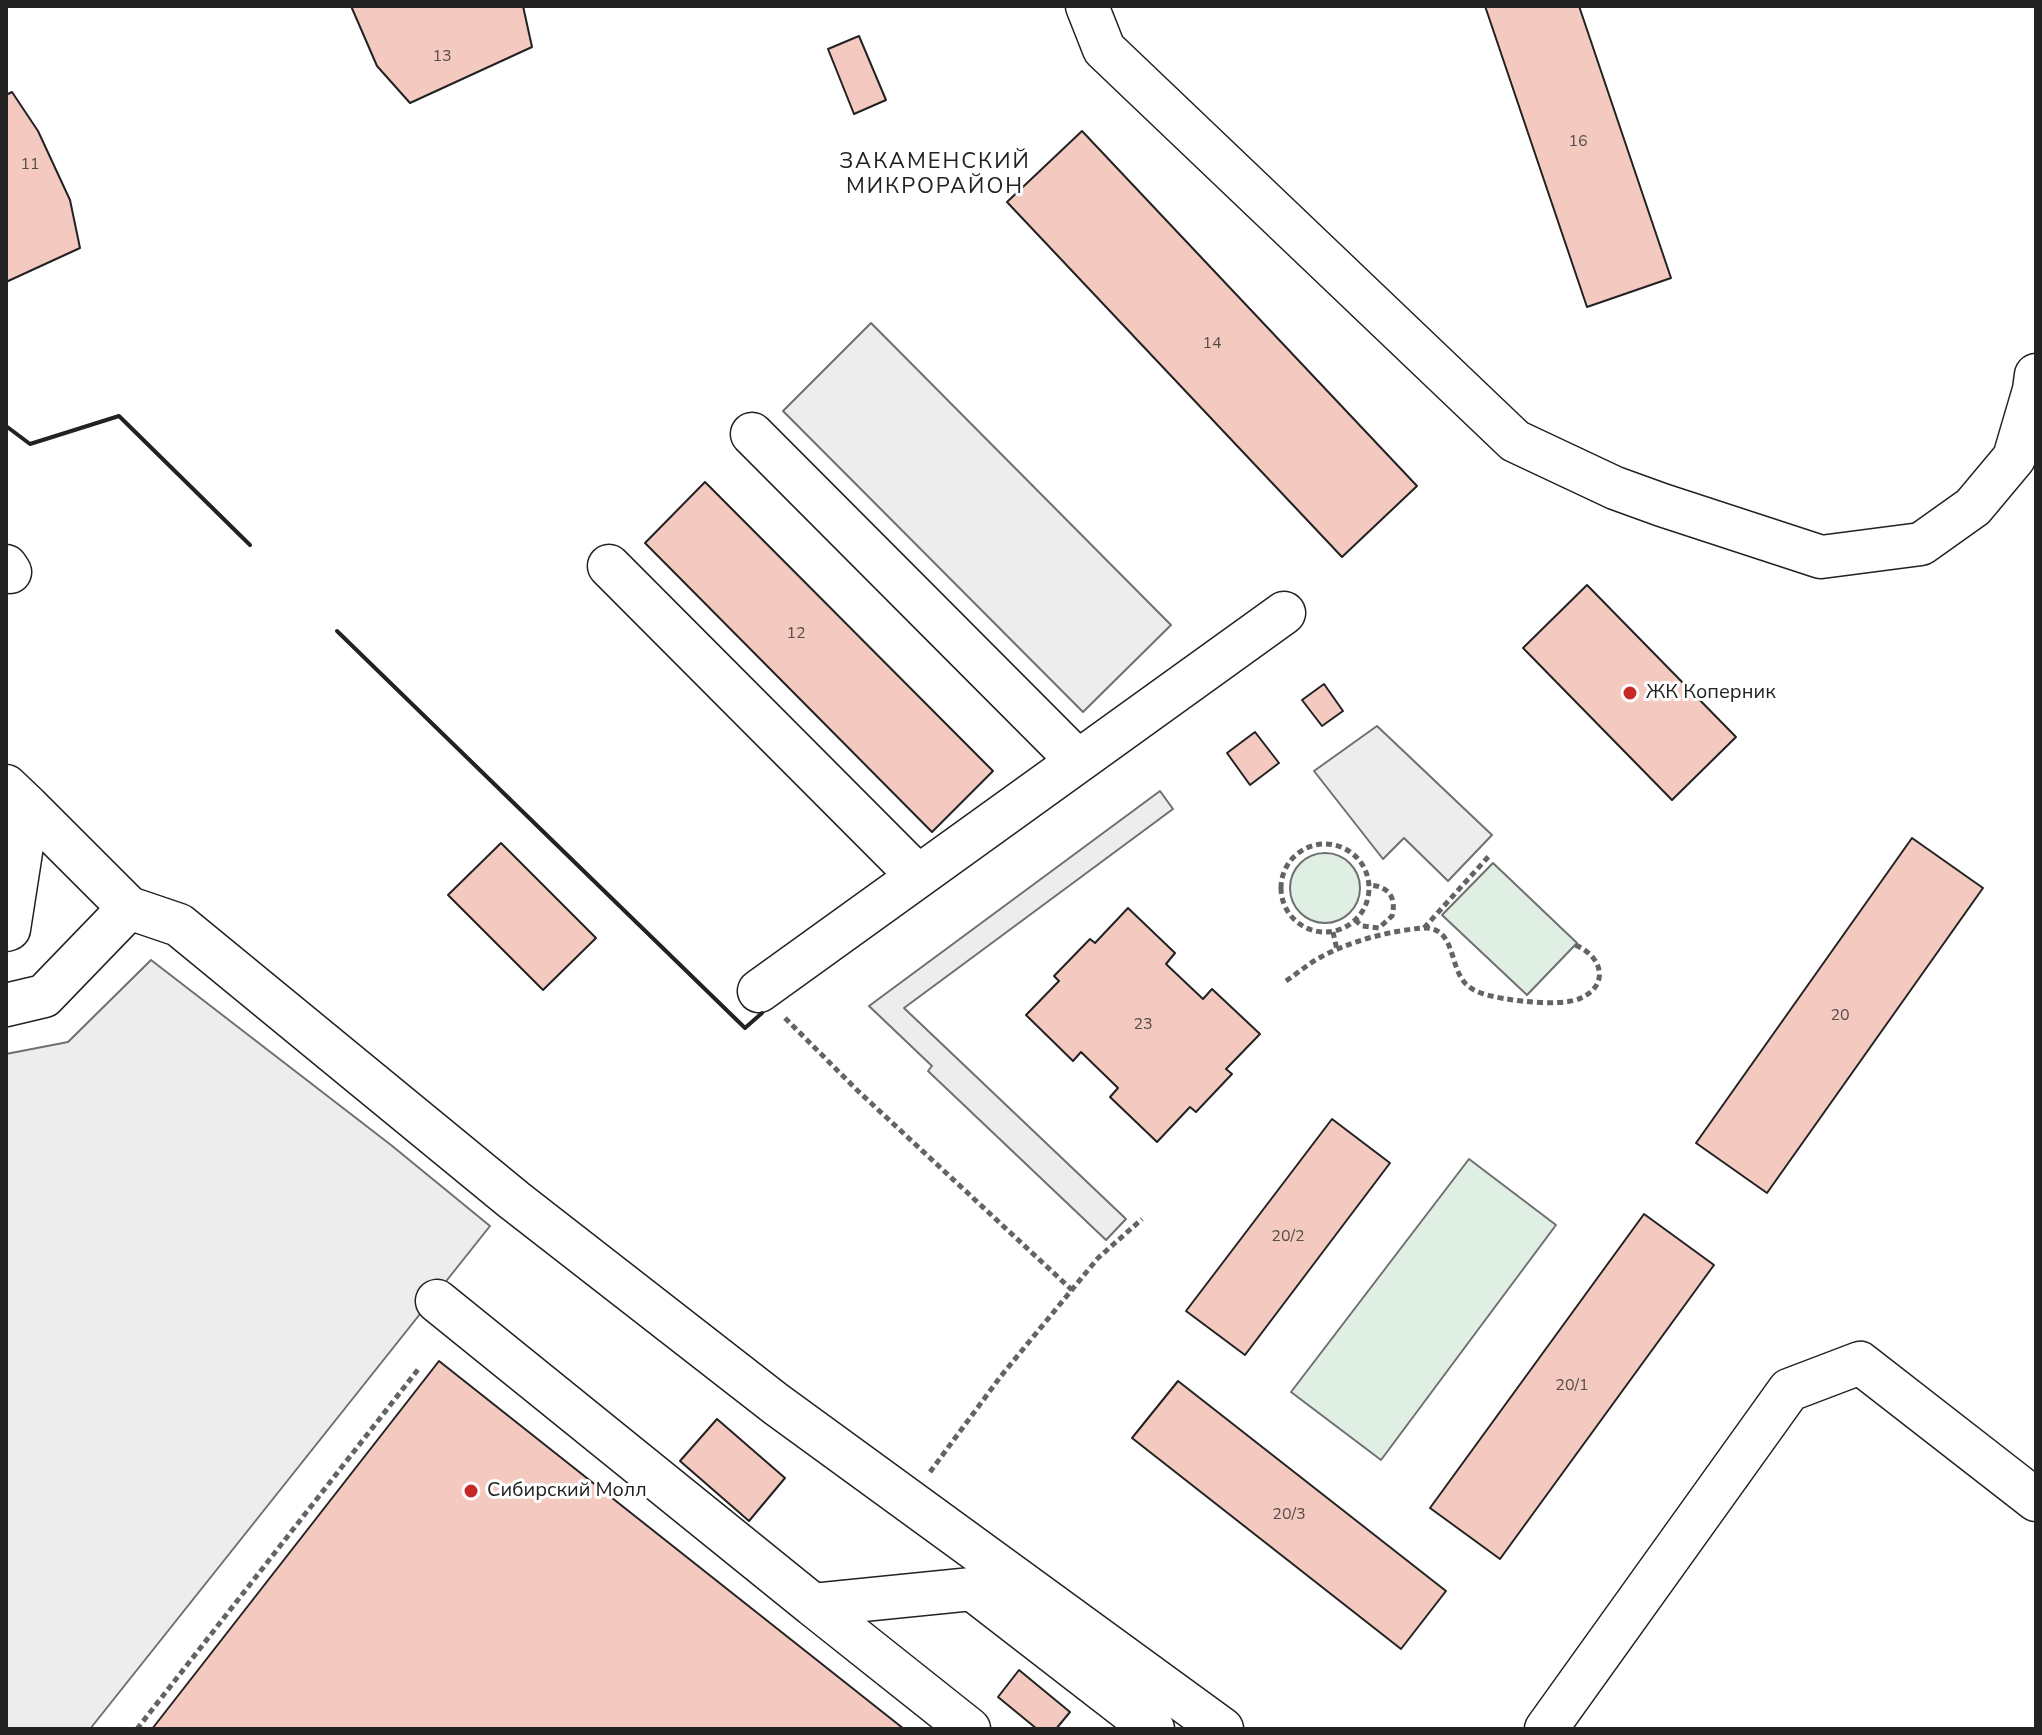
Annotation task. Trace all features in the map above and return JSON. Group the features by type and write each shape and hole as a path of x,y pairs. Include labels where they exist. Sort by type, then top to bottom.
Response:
{"street":[{"path":"1087,6 1104,49 1515,441 1615,488 1821,557 1921,544 1973,507 2014,458 2036,375"},
{"path":"752,434 1077,760"},
{"path":"609,566 918,876"},
{"path":"759,991 1284,613"},
{"path":"17,796 129,908 179,925 514,1200 776,1404 1222,1729"},
{"path":"6,930 9,929 17,796"},
{"path":"6,1005 44,996 129,908"},
{"path":"437,1301 969,1729"},
{"path":"1546,1729 1789,1390 1860,1363 2036,1500"},
{"path":"813,1605 972,1589 1153,1729"}],"path":[{"path":"1318,845 1335,845 1350,852 1363,864 1369,885 1362,913 1355,920 1333,932 1316,932 1300,925 1288,912 1282,896 1282,879 1289,863 1302,851 1318,845"},
{"path":"1424,928 1489,856"},
{"path":"1355,920 1362,926 1379,928 1392,916 1393,897 1379,885 1369,885"},
{"path":"1286,981 1322,956 1337,950 1398,932 1424,928 1441,933 1448,940 1458,973 1465,984 1474,990 1507,999 1569,1001 1580,999 1593,990 1600,978 1601,967 1594,956 1575,945"},
{"path":"1333,932 1337,950"},
{"path":"759,991 858,1091 1072,1290"},
{"path":"922,1482 1001,1376 1098,1258 1142,1219"},
{"path":"137,1729 420,1367"}],"green space":[{"path":"1332,853 1354,868 1360,888 1358,902 1350,913 1339,921 1318,923 1300,913 1292,902 1290,881 1300,863 1311,855"},
{"path":"1493,863 1577,943 1527,995 1442,915"},
{"path":"1469,1159 1556,1225 1381,1460 1291,1392"}],"shaded area":[{"path":"871,323 1171,625 1083,712 783,411"},
{"path":"1377,726 1492,835 1448,881 1404,838 1383,859 1314,771"},
{"path":"1160,791 1173,809 904,1008 1126,1219 1106,1240 928,1071 932,1066 869,1006"},
{"path":"151,960 391,1145 490,1226 90,1729 6,1729 6,1054 68,1042"}],"building":[{"path":"351,6 523,6 532,47 410,103 377,66"},
{"path":"1485,6 1579,6 1671,278 1587,307"},
{"path":"859,36 886,100 854,114 828,49"},
{"path":"12,92 38,131 70,200 80,248 6,282 6,95"},
{"path":"1082,131 1417,486 1342,557 1007,202"},
{"path":"705,482 993,771 932,832 645,543"},
{"name":"ЖК Коперник","path":"1587,585 1736,737 1672,800 1523,648"},
{"path":"1324,684 1343,711 1322,726 1302,700"},
{"path":"1255,732 1279,763 1250,785 1227,753"},
{"path":"1912,838 1983,888 1767,1193 1696,1143"},
{"path":"501,843 596,938 543,990 448,895"},
{"path":"1128,908 1175,953 1166,964 1203,999 1212,989 1260,1034 1226,1069 1232,1074 1196,1112 1190,1107 1157,1142 1110,1097 1118,1088 1081,1052 1073,1061 1026,1015 1059,981 1054,976 1090,939 1095,943"},
{"path":"1332,1119 1390,1163 1245,1355 1186,1311"},
{"path":"1644,1214 1714,1265 1500,1559 1430,1508"},
{"name":"Сибирский Молл","path":"439,1361 904,1729 152,1729"},
{"path":"1178,1381 1446,1591 1401,1649 1132,1438"},
{"path":"717,1419 785,1478 749,1521 680,1461"},
{"path":"1019,1670 1070,1712 1056,1729 1037,1729 998,1697"}],"wall":[{"path":"6,426 30,444 119,416 250,545"},
{"path":"337,631 745,1028 762,1013"}],"place":[{"name":"ЖК Коперник","path":"1630,693"},
{"name":"Сибирский Молл","path":"471,1491"}],"district":[{"name":"ЗАКАМЕНСКИЙ МИКРОРАЙОН","path":"935,176"}]}
